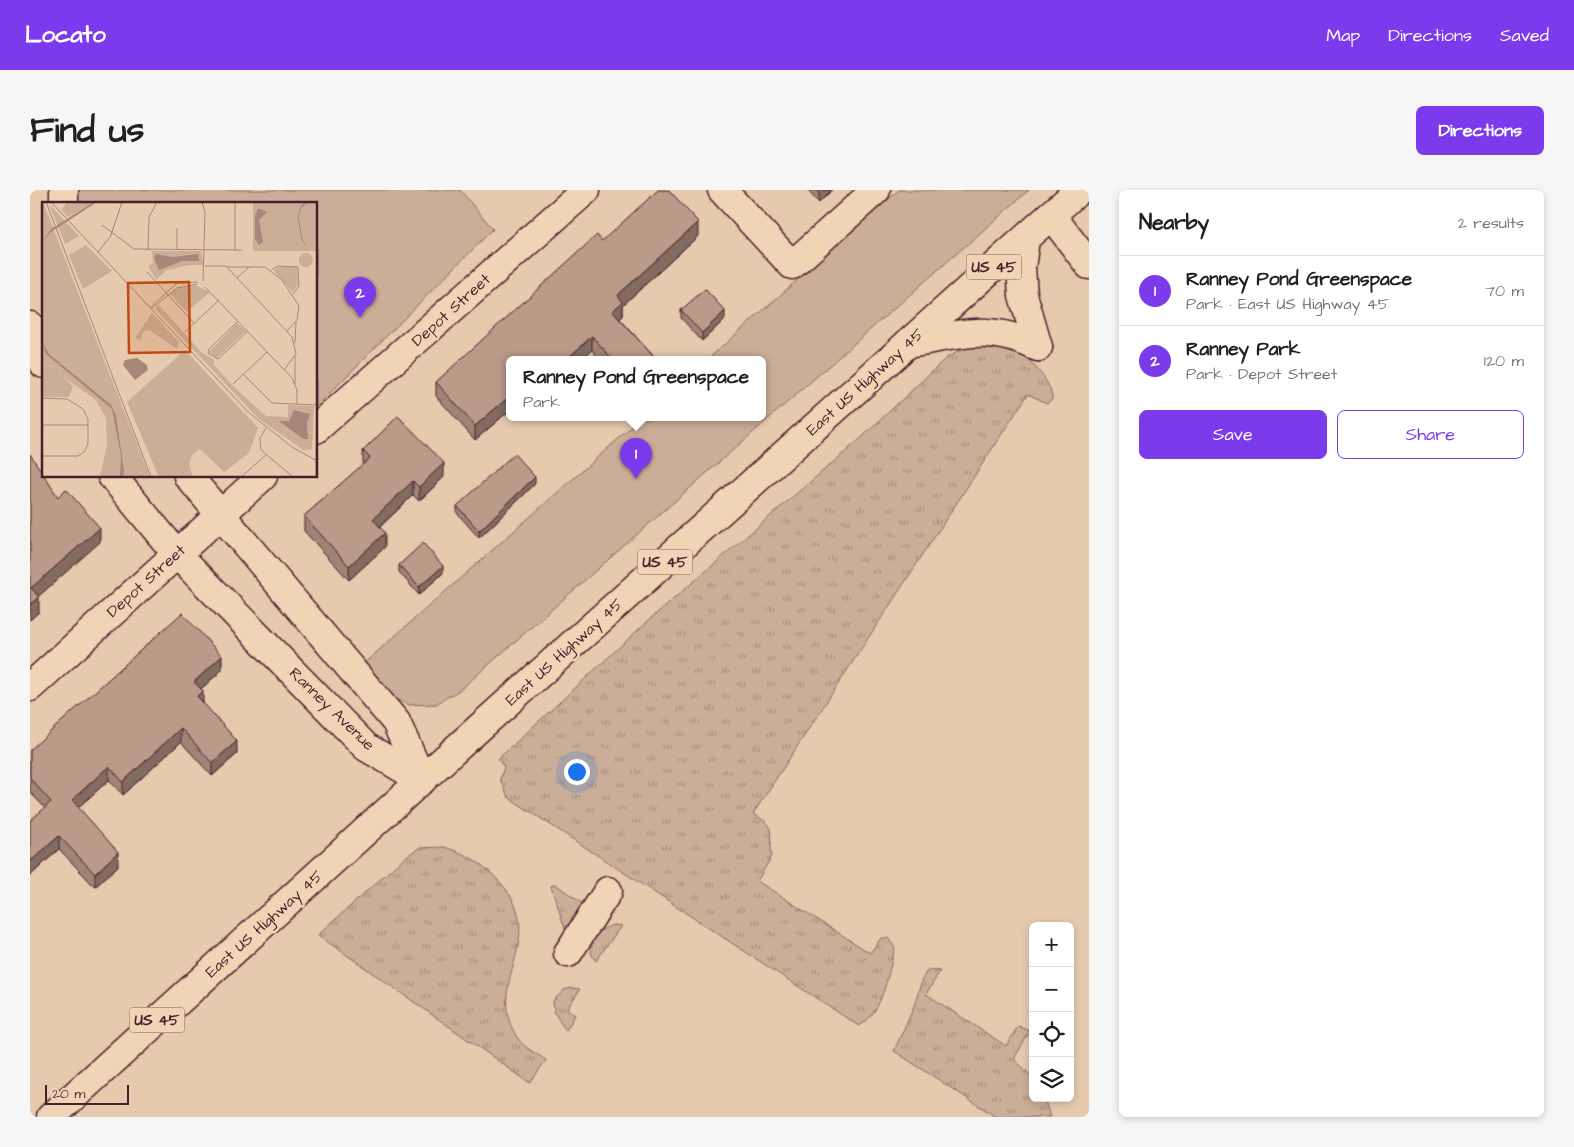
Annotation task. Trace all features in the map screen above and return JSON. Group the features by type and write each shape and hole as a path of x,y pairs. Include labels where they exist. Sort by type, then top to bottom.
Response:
{"street":[{"name":"Depot Street","path":"318,427 586,190"},
{"path":"722,190 792,265 876,190"},
{"name":"East US Highway 45","path":"51,1117 422,780 1079,190"},
{"path":"1051,215 1089,265"},
{"path":"908,343 984,331 1003,334 1038,347 1023,295 1021,268 1025,239"},
{"path":"30,326 42,359"},
{"name":"Ranney Avenue","path":"114,478 176,553 366,747 422,780"},
{"name":"Ranney Avenue","path":"190,478 396,722 422,780"},
{"name":"Depot Street","path":"30,687 261,478"},
{"path":"568,953 608,892"}],"green space":[{"path":"72,190 460,190 493,229 318,405 318,202 72,202"},
{"path":"899,190 1029,190 461,689 436,704 409,705 385,695 361,666 639,421 766,421 766,356 712,356"},
{"path":"985,344 1021,354 1045,379 1052,393 1052,399 1047,403 1028,394 753,814 767,823 772,833 772,856 757,881 870,953 881,938 888,938 895,948 879,1002 874,1012 859,1026 508,797 500,779 504,767 498,759 650,619 858,441 946,358 967,347"},
{"path":"444,847 459,852 483,866 495,877 512,899 519,920 519,940 507,999 509,1019 519,1040 528,1049 546,1060 530,1083 318,935 405,857 419,848"},
{"path":"555,884 586,906 566,931 551,886"},
{"path":"613,925 621,926 596,961 591,954 594,939 603,929"},
{"path":"931,970 940,971 926,994 1006,1046 1018,1026 1029,1031 1014,1059 1029,1074 1029,1102 1045,1102 1050,1117 996,1117 894,1051 914,1006 926,972"},
{"path":"571,988 580,989 567,1009 575,1015 566,1031 554,1012 553,1001 564,990"}],"building":[{"path":"658,190 669,190 698,222 618,295 623,302 612,311 653,356 610,356 592,336 570,356 506,356 506,399 475,426 436,382 597,235 602,241"},
{"path":"705,289 725,311 702,333 681,310"},
{"path":"398,416 444,463 419,487 413,481 373,519 385,533 349,566 304,516 370,458 363,451"},
{"path":"30,454 42,472 42,478 46,478 58,497 66,489 100,528 31,588 39,597 30,605"},
{"path":"514,454 535,477 479,531 457,506"},
{"path":"423,543 443,566 419,587 399,565"},
{"path":"182,613 222,656 194,682 203,691 197,696 237,741 212,763 181,728 123,782 109,766 72,800 118,852 95,874 59,836 30,862 30,821 51,802 30,778 30,750"}],"place":[{"name":"Ranney Park","path":"360,318"},
{"name":"Ranney Pond Greenspace","path":"636,479"}]}
